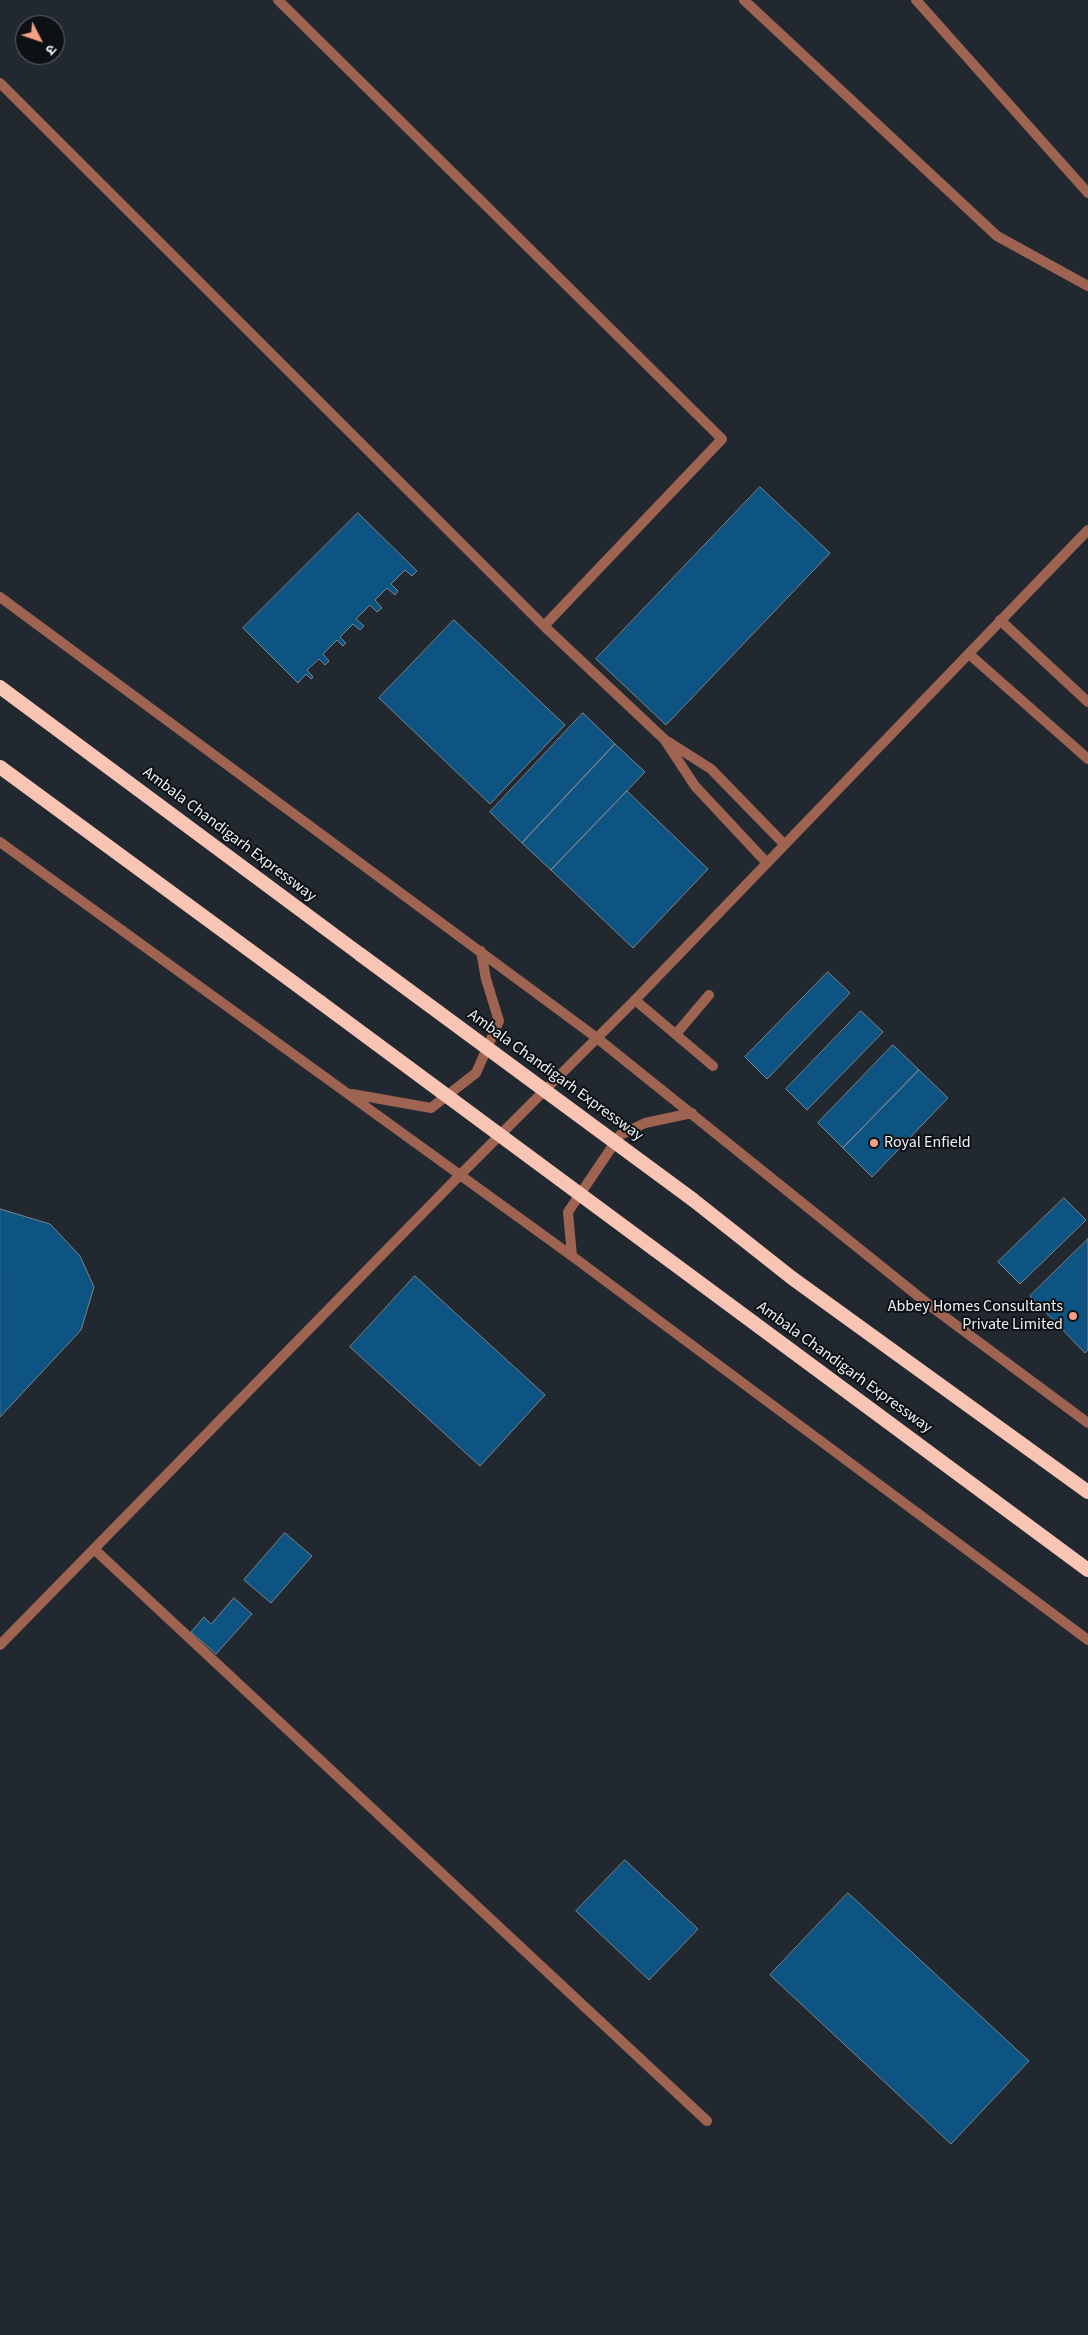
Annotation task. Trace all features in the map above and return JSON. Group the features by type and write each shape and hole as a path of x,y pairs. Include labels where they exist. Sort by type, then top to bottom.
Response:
{"highway":[{"name":"Ambala Chandigarh Expressway","path":"0,688 692,1199 792,1278 1088,1492"},
{"name":"Ambala Chandigarh Expressway","path":"0,767 1088,1570"}],"street":[{"path":"278,0 722,439 544,626"},
{"path":"744,0 997,236 1088,286"},
{"path":"916,0 1088,193"},
{"path":"0,83 544,626 664,739 711,769 784,844"},
{"path":"0,1646 460,1174 636,1000 766,862 1088,530"},
{"path":"0,597 597,1038 933,1308 1088,1423"},
{"path":"1000,620 1088,702"},
{"path":"969,654 1088,759"},
{"path":"664,739 695,786 766,862"},
{"path":"0,842 572,1256 1088,1640"},
{"path":"348,1094 431,1108 476,1073 499,1021 486,978 481,951"},
{"path":"676,1034 709,995"},
{"path":"636,1000 713,1066"},
{"path":"572,1256 568,1212 620,1135 645,1123 692,1113"},
{"path":"94,1549 707,2121"}],"building":[{"path":"760,487 830,553 666,725 596,659"},
{"path":"358,513 417,571 412,576 405,570 391,584 398,591 395,595 387,588 375,600 382,608 377,612 370,605 356,619 364,626 360,630 353,624 340,637 346,643 343,646 337,640 323,654 329,661 325,665 319,659 307,670 313,677 311,679 306,674 298,683 243,628"},
{"path":"454,620 565,725 490,804 379,698"},
{"path":"583,713 615,744 522,843 490,812"},
{"path":"615,744 645,772 551,870 522,843"},
{"path":"627,791 708,869 633,948 551,870"},
{"path":"828,972 850,993 767,1079 745,1057"},
{"path":"861,1011 883,1032 807,1110 786,1089"},
{"path":"893,1045 919,1070 843,1148 818,1123"},
{"path":"919,1070 948,1098 872,1177 843,1148"},
{"path":"1064,1198 1086,1220 1020,1284 998,1262"},
{"path":"0,1209 50,1224 80,1256 94,1287 81,1330 0,1417"},
{"path":"1088,1239 1088,1350 1085,1353 1030,1296"},
{"path":"415,1276 545,1395 480,1466 350,1347"},
{"path":"285,1533 312,1556 271,1603 244,1580"},
{"path":"234,1598 252,1614 216,1654 191,1632 204,1617 211,1624"},
{"path":"625,1860 698,1929 649,1980 576,1911"},
{"path":"848,1893 1029,2061 951,2144 770,1975"}],"place":[{"name":"Royal Enfield","path":"874,1143"},
{"name":"Abbey Homes Consultants Private Limited","path":"1073,1316"}]}
